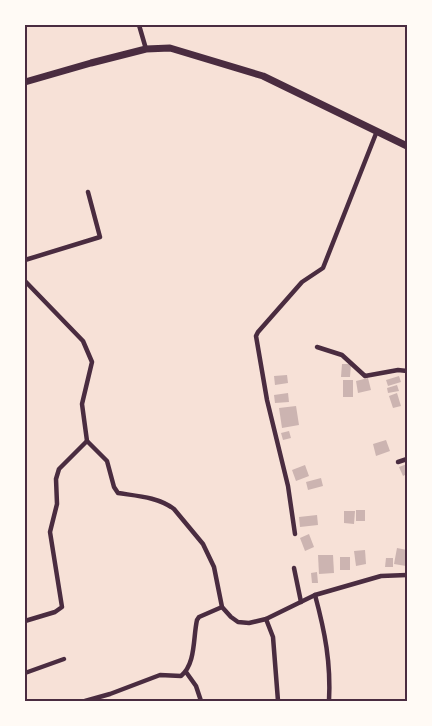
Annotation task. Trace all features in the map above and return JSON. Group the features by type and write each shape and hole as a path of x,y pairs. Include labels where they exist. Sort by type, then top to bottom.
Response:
{"main road":[{"path":"25,82 146,49 170,48 263,76 407,146"}],"street":[{"path":"139,25 146,49"},
{"path":"295,534 288,486 267,400 256,336 302,282 323,268 377,131"},
{"path":"25,260 100,237 88,192"},
{"path":"25,281 83,341 92,362 82,404 87,440 107,461 114,487 118,493 152,499 169,505 203,544 214,567 222,607 231,617 238,622 249,623 266,619 315,595 381,576 407,575"},
{"path":"317,347 342,355 365,376 398,370 407,371"},
{"path":"25,621 62,608 50,532 57,504 56,479 59,469 87,440"},
{"path":"398,462 407,459"},
{"path":"294,568 301,602"},
{"path":"315,595 325,634 331,677 329,701"},
{"path":"85,701 110,694 160,674 178,677 186,672 191,661 196,620 222,607"},
{"path":"266,619 273,637 278,701"},
{"path":"25,673 64,659"},
{"path":"186,672 196,686 202,701"}],"building":[{"path":"342,364 351,364 350,377 341,377"},
{"path":"287,375 288,383 275,385 274,376"},
{"path":"399,376 401,382 388,386 386,380"},
{"path":"368,378 371,390 358,393 356,381"},
{"path":"343,380 353,380 353,397 343,397"},
{"path":"397,385 399,391 388,393 387,388"},
{"path":"288,393 289,402 275,403 274,395"},
{"path":"397,393 401,406 393,408 389,396"},
{"path":"296,406 299,425 282,428 279,408"},
{"path":"289,431 291,438 283,440 281,433"},
{"path":"386,440 390,451 376,456 373,444"},
{"path":"407,464 407,474 403,476 399,467"},
{"path":"305,465 309,476 296,481 292,470"},
{"path":"321,478 323,486 308,490 306,482"},
{"path":"356,510 365,510 365,521 356,521"},
{"path":"344,511 355,511 354,524 344,523"},
{"path":"317,515 318,525 300,527 299,517"},
{"path":"309,534 314,547 305,551 300,538"},
{"path":"397,548 407,550 406,566 394,564"},
{"path":"365,550 366,564 356,566 354,551"},
{"path":"318,555 333,555 334,573 319,574"},
{"path":"340,557 350,557 350,570 340,570"},
{"path":"386,558 393,558 393,567 385,567"},
{"path":"317,572 318,583 312,583 311,573"}]}
